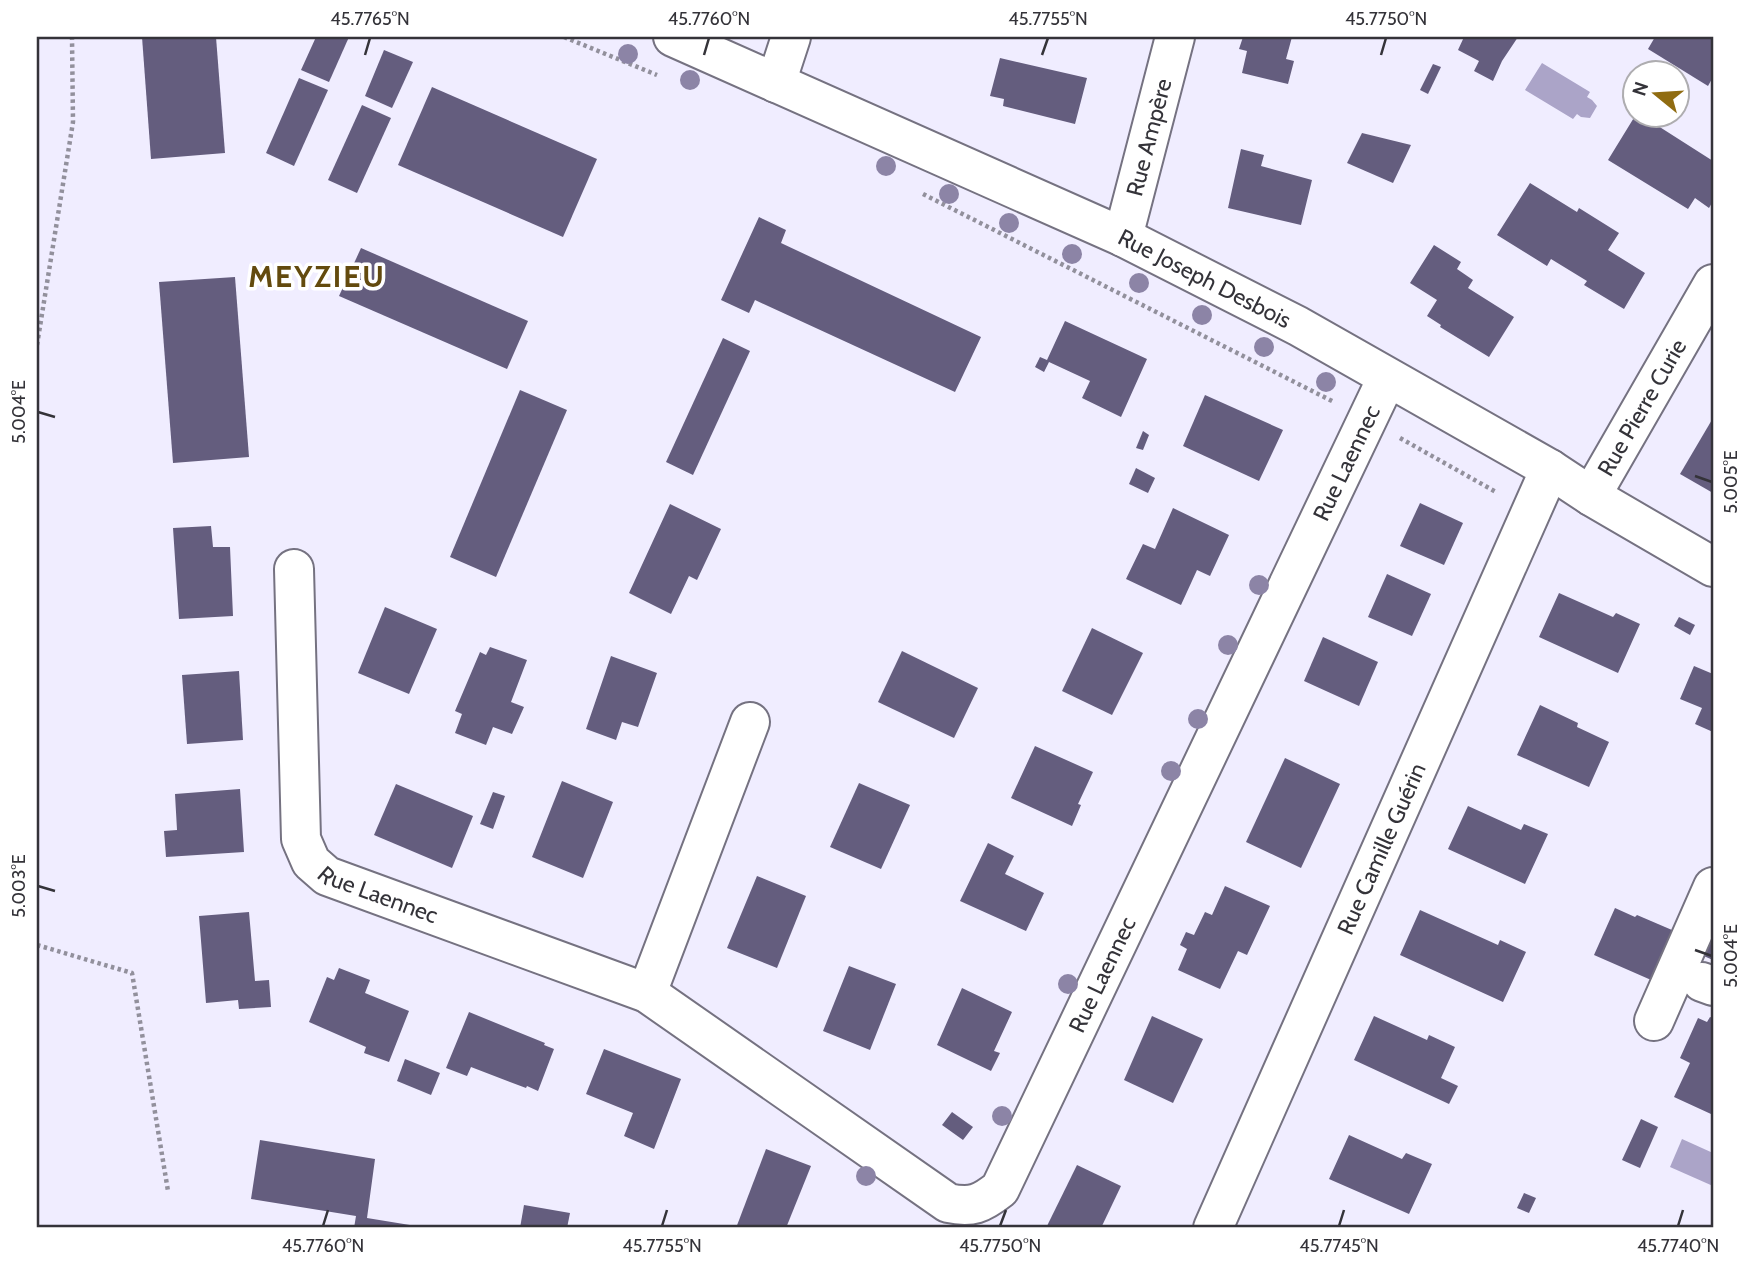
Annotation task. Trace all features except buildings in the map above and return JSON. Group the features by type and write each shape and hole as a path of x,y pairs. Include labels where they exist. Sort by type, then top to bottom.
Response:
{"street":[{"name":"Rue Joseph Desbois","path":"673,37 1123,237 1298,326 1550,469 1713,567"},
{"path":"776,83 791,37"},
{"name":"Rue Ampère","path":"1123,237 1175,37"},
{"name":"Rue Pierre Curie","path":"1591,496 1713,284"},
{"name":"Rue Laennec","path":"294,569 301,839 311,862 327,876 647,993 948,1203 976,1205 1000,1189 1387,378"},
{"name":"Rue Camille Guérin","path":"1213,1228 1550,469"},
{"path":"647,993 750,722"},
{"path":"1654,1021 1713,887"}],"path":[{"path":"37,345 73,122 72,37"},
{"path":"564,37 666,79"},
{"path":"918,192 1367,420 1531,512"},
{"path":"37,945 132,973 168,1191"}],"shaded area":[{"path":"1542,63 1590,92 1587,97 1597,106 1590,118 1577,114 1573,119 1525,90"},
{"path":"1682,1139 1713,1153 1713,1186 1670,1167"}],"district":[{"name":"MEYZIEU","path":"317,277"}]}
